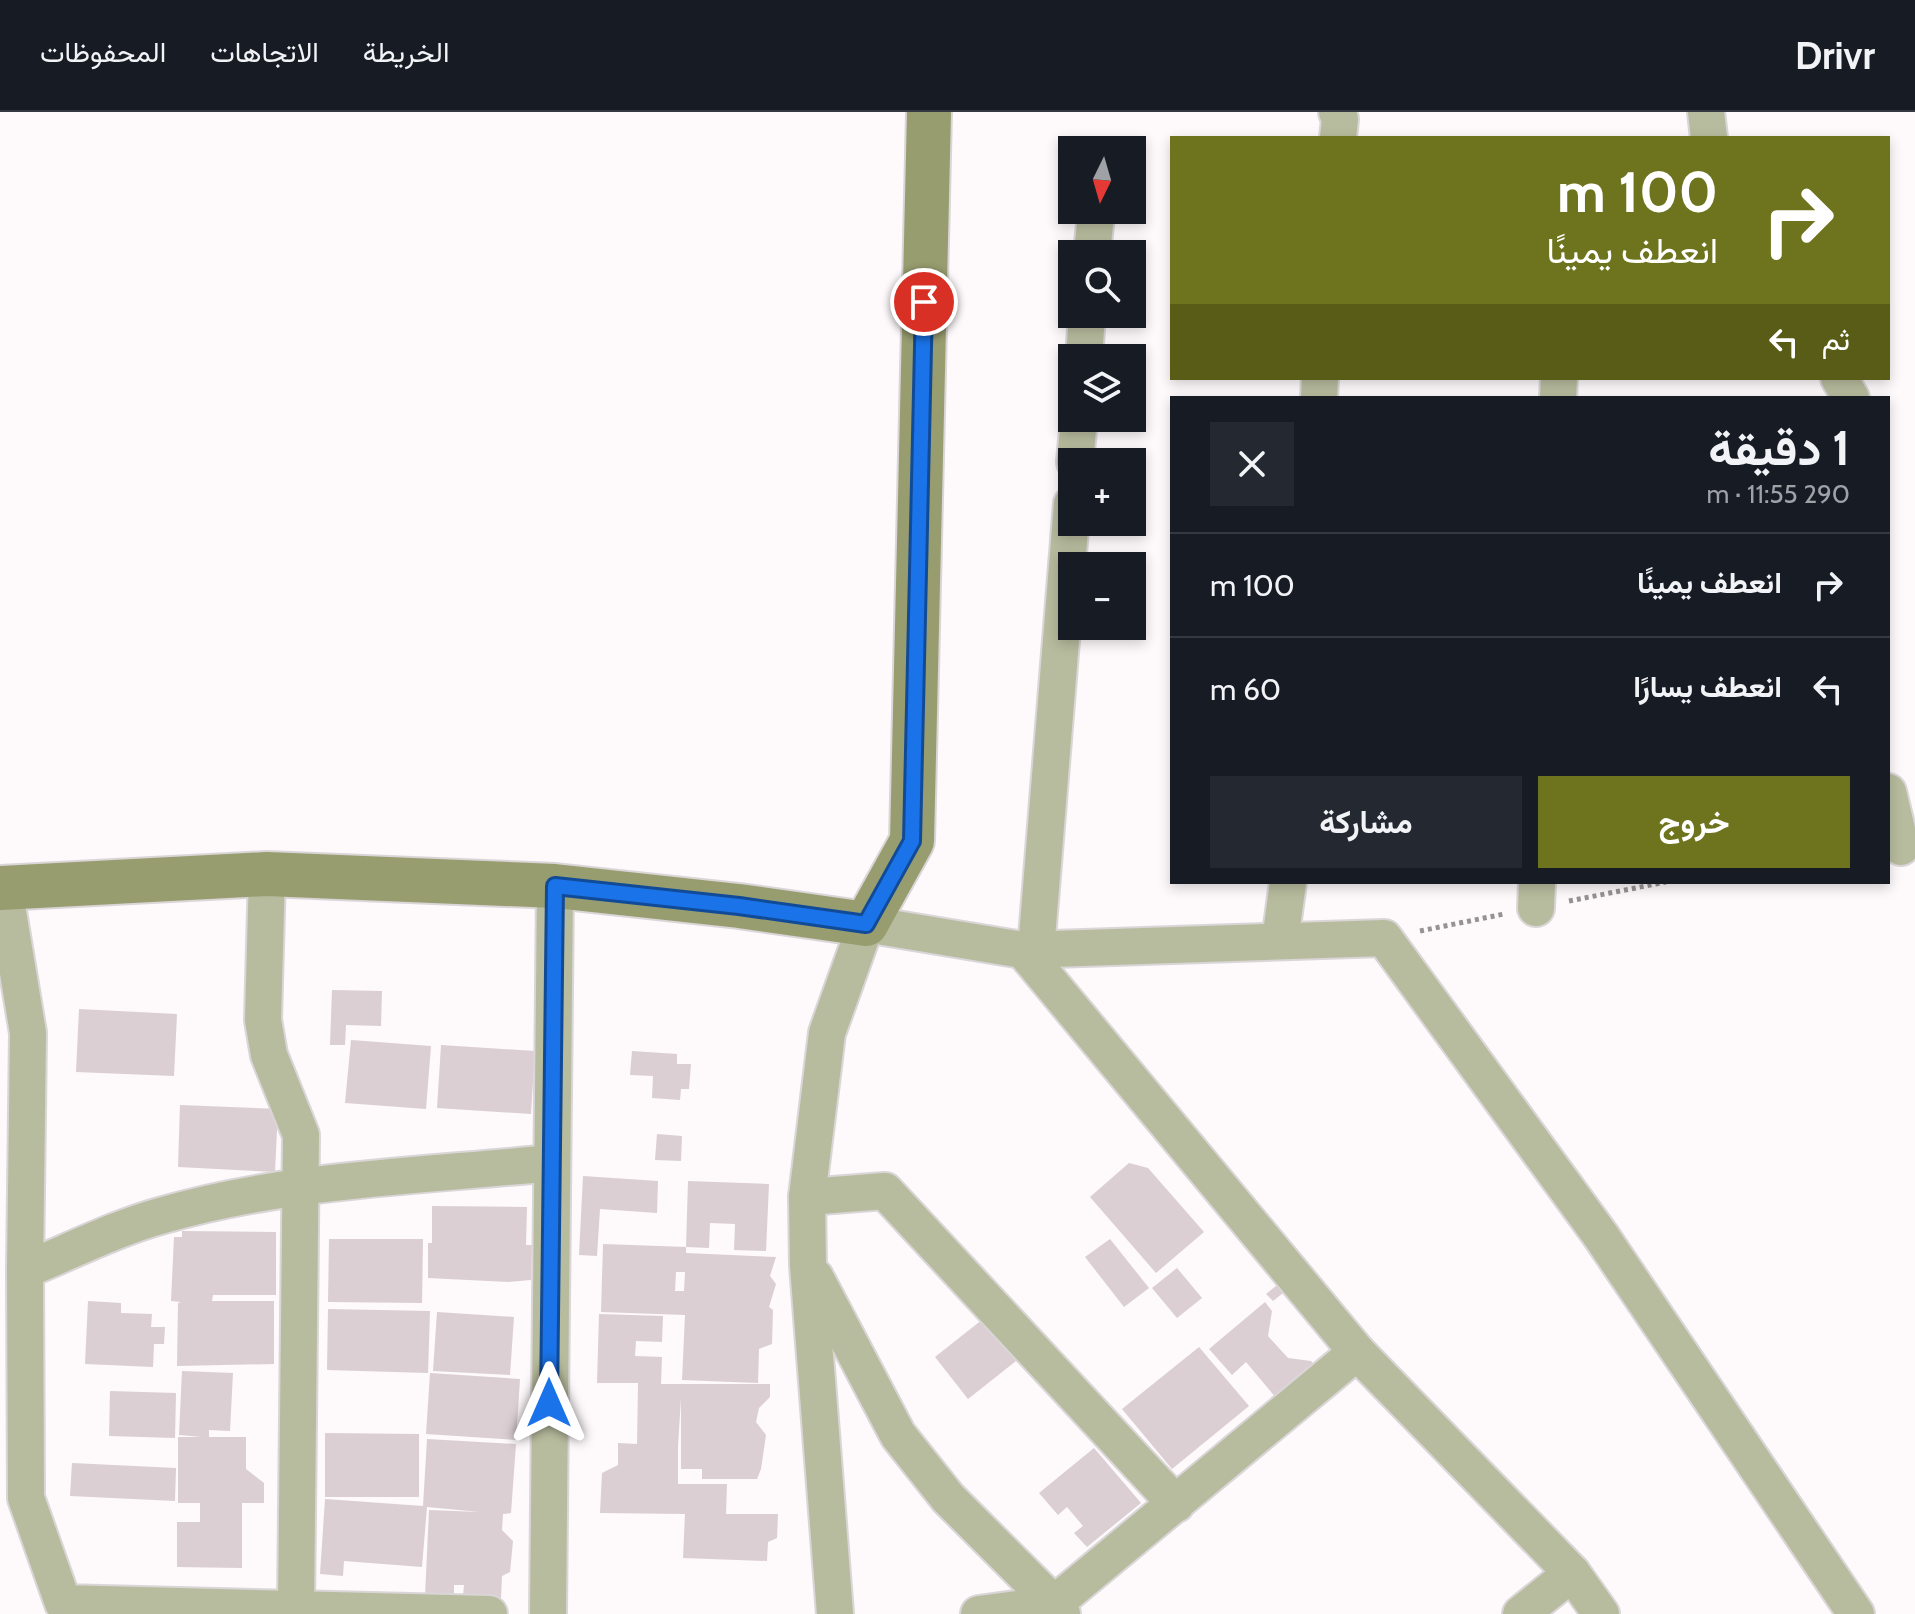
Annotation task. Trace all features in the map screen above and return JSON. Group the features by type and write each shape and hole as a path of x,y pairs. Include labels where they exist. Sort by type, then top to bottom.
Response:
{"main road":[{"path":"2,888 267,874 555,886 739,906 866,924 912,841 929,112"}],"street":[{"path":"1337,112 1340,119 1338,136"},
{"path":"1706,112 1709,136"},
{"path":"1069,536 1029,950 1357,1352 1572,1573 1601,1614"},
{"path":"1890,800 1901,847"},
{"path":"267,874 263,1020 269,1055 301,1135 296,1608"},
{"path":"1280,941 1288,884"},
{"path":"548,1614 555,886"},
{"path":"2,888 28,1033 25,1270 13,1498 63,1609 296,1608 489,1614"},
{"path":"835,1614 808,1265 807,1197 827,1033 866,924 1029,950 1384,938 1601,1236 1856,1614"},
{"path":"25,1270 158,1216 225,1200 301,1187 551,1163"},
{"path":"807,1197 885,1191 1176,1504"},
{"path":"808,1265 898,1435 948,1498 1058,1609"},
{"path":"979,1614 1058,1609 1176,1504 1357,1352"},
{"path":"1521,1614 1572,1573"}],"building":[{"path":"332,990 382,991 381,1026 346,1025 345,1045 330,1045"},
{"path":"79,1009 177,1014 174,1076 76,1072"},
{"path":"351,1040 431,1046 426,1109 345,1103"},
{"path":"441,1045 535,1051 531,1114 437,1108"},
{"path":"632,1051 677,1054 677,1064 691,1064 689,1089 681,1089 680,1100 652,1098 653,1076 630,1075"},
{"path":"180,1105 278,1109 275,1172 178,1167"},
{"path":"657,1134 682,1136 681,1161 655,1160"},
{"path":"1129,1163 1148,1168 1204,1232 1156,1273 1090,1197"},
{"path":"583,1176 658,1181 657,1213 600,1209 597,1256 579,1255"},
{"path":"688,1181 769,1184 766,1251 734,1250 735,1224 710,1223 709,1248 686,1247"},
{"path":"432,1206 527,1207 526,1245 532,1245 531,1280 508,1282 428,1278"},
{"path":"182,1231 276,1232 276,1295 213,1295 212,1301 274,1301 274,1364 177,1366 178,1303 181,1302 171,1301 174,1237 182,1237"},
{"path":"329,1239 423,1239 422,1303 328,1302"},
{"path":"1110,1239 1149,1288 1124,1307 1085,1257"},
{"path":"603,1244 686,1247 686,1253 776,1257 770,1276 776,1284 769,1307 773,1310 772,1344 759,1349 758,1383 682,1380 685,1315 601,1312","holes":["676,1272 685,1272 684,1291 675,1291"]},
{"path":"1177,1268 1202,1298 1177,1318 1152,1288"},
{"path":"1281,1282 1287,1290 1273,1301 1266,1294"},
{"path":"88,1301 121,1303 121,1313 152,1314 151,1327 165,1327 164,1344 154,1344 153,1367 85,1364"},
{"path":"1265,1302 1272,1311 1268,1336 1288,1358 1311,1361 1316,1367 1277,1399 1246,1362 1232,1375 1209,1349"},
{"path":"328,1309 430,1311 428,1373 327,1370"},
{"path":"437,1312 514,1317 510,1375 433,1371"},
{"path":"599,1314 663,1316 662,1342 636,1341 635,1356 662,1357 661,1384 770,1384 770,1397 759,1408 756,1422 766,1435 757,1479 702,1479 702,1469 681,1469 681,1398 678,1446 678,1484 727,1484 726,1514 778,1514 777,1538 768,1542 767,1561 683,1558 685,1514 600,1513 602,1473 618,1465 618,1443 637,1444 638,1383 597,1383"},
{"path":"983,1319 1016,1361 968,1399 935,1357"},
{"path":"1199,1347 1249,1406 1172,1469 1122,1409"},
{"path":"182,1371 233,1373 230,1431 209,1430 209,1437 246,1437 246,1469 264,1483 264,1503 242,1503 242,1568 177,1567 177,1522 200,1522 200,1503 178,1503 178,1437 202,1437 179,1435"},
{"path":"430,1373 520,1379 516,1440 426,1434"},
{"path":"110,1391 176,1393 175,1438 109,1436"},
{"path":"325,1433 419,1434 419,1497 325,1497"},
{"path":"427,1439 516,1444 511,1513 503,1514 502,1530 513,1541 510,1572 502,1576 501,1598 463,1596 464,1585 454,1585 454,1597 425,1596 429,1510 480,1512 427,1507 422,1567 344,1561 343,1576 320,1574 325,1499 423,1506"},
{"path":"1094,1448 1141,1503 1087,1547 1074,1533 1083,1526 1067,1507 1058,1515 1039,1493"},
{"path":"72,1463 176,1468 175,1501 70,1496"}],"route":[{"path":"549,1403 555,886 739,906 866,924 912,841 924,302"}]}
